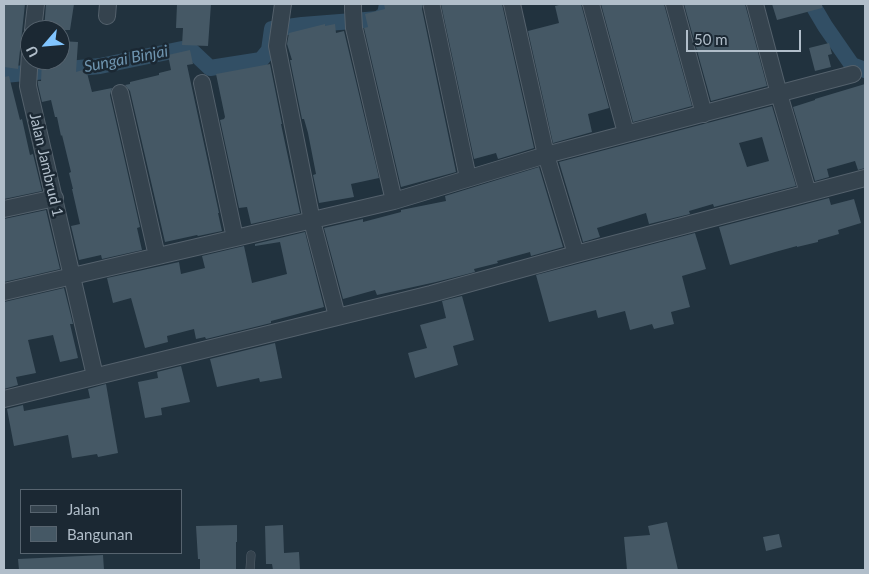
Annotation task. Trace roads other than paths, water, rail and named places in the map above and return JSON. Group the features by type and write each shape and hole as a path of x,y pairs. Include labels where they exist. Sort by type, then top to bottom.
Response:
{"street":[{"path":"34,20 36,4"},
{"path":"283,4 277,46 312,221 338,316"},
{"path":"512,4 546,155 576,254"},
{"path":"591,4 626,134"},
{"path":"674,4 704,114"},
{"path":"755,4 808,193"},
{"path":"432,6 468,178"},
{"path":"353,7 354,28 394,201"},
{"name":"Jalan Jambrud 1","path":"29,70 28,86 95,376"},
{"path":"4,292 394,201 546,155 852,74"},
{"path":"202,83 235,238"},
{"path":"120,93 157,256"},
{"path":"4,399 431,294 865,178"},
{"path":"4,209 54,198"}],"lane":[{"path":"250,570 251,555"}],"waterway":[{"name":"Sungai Binjai","path":"4,75 100,66 182,49 193,52 210,68 261,60 269,50 272,29 378,19 385,14 387,4"},
{"name":"Sungai Binjai","path":"812,4 852,65 865,70"}]}
